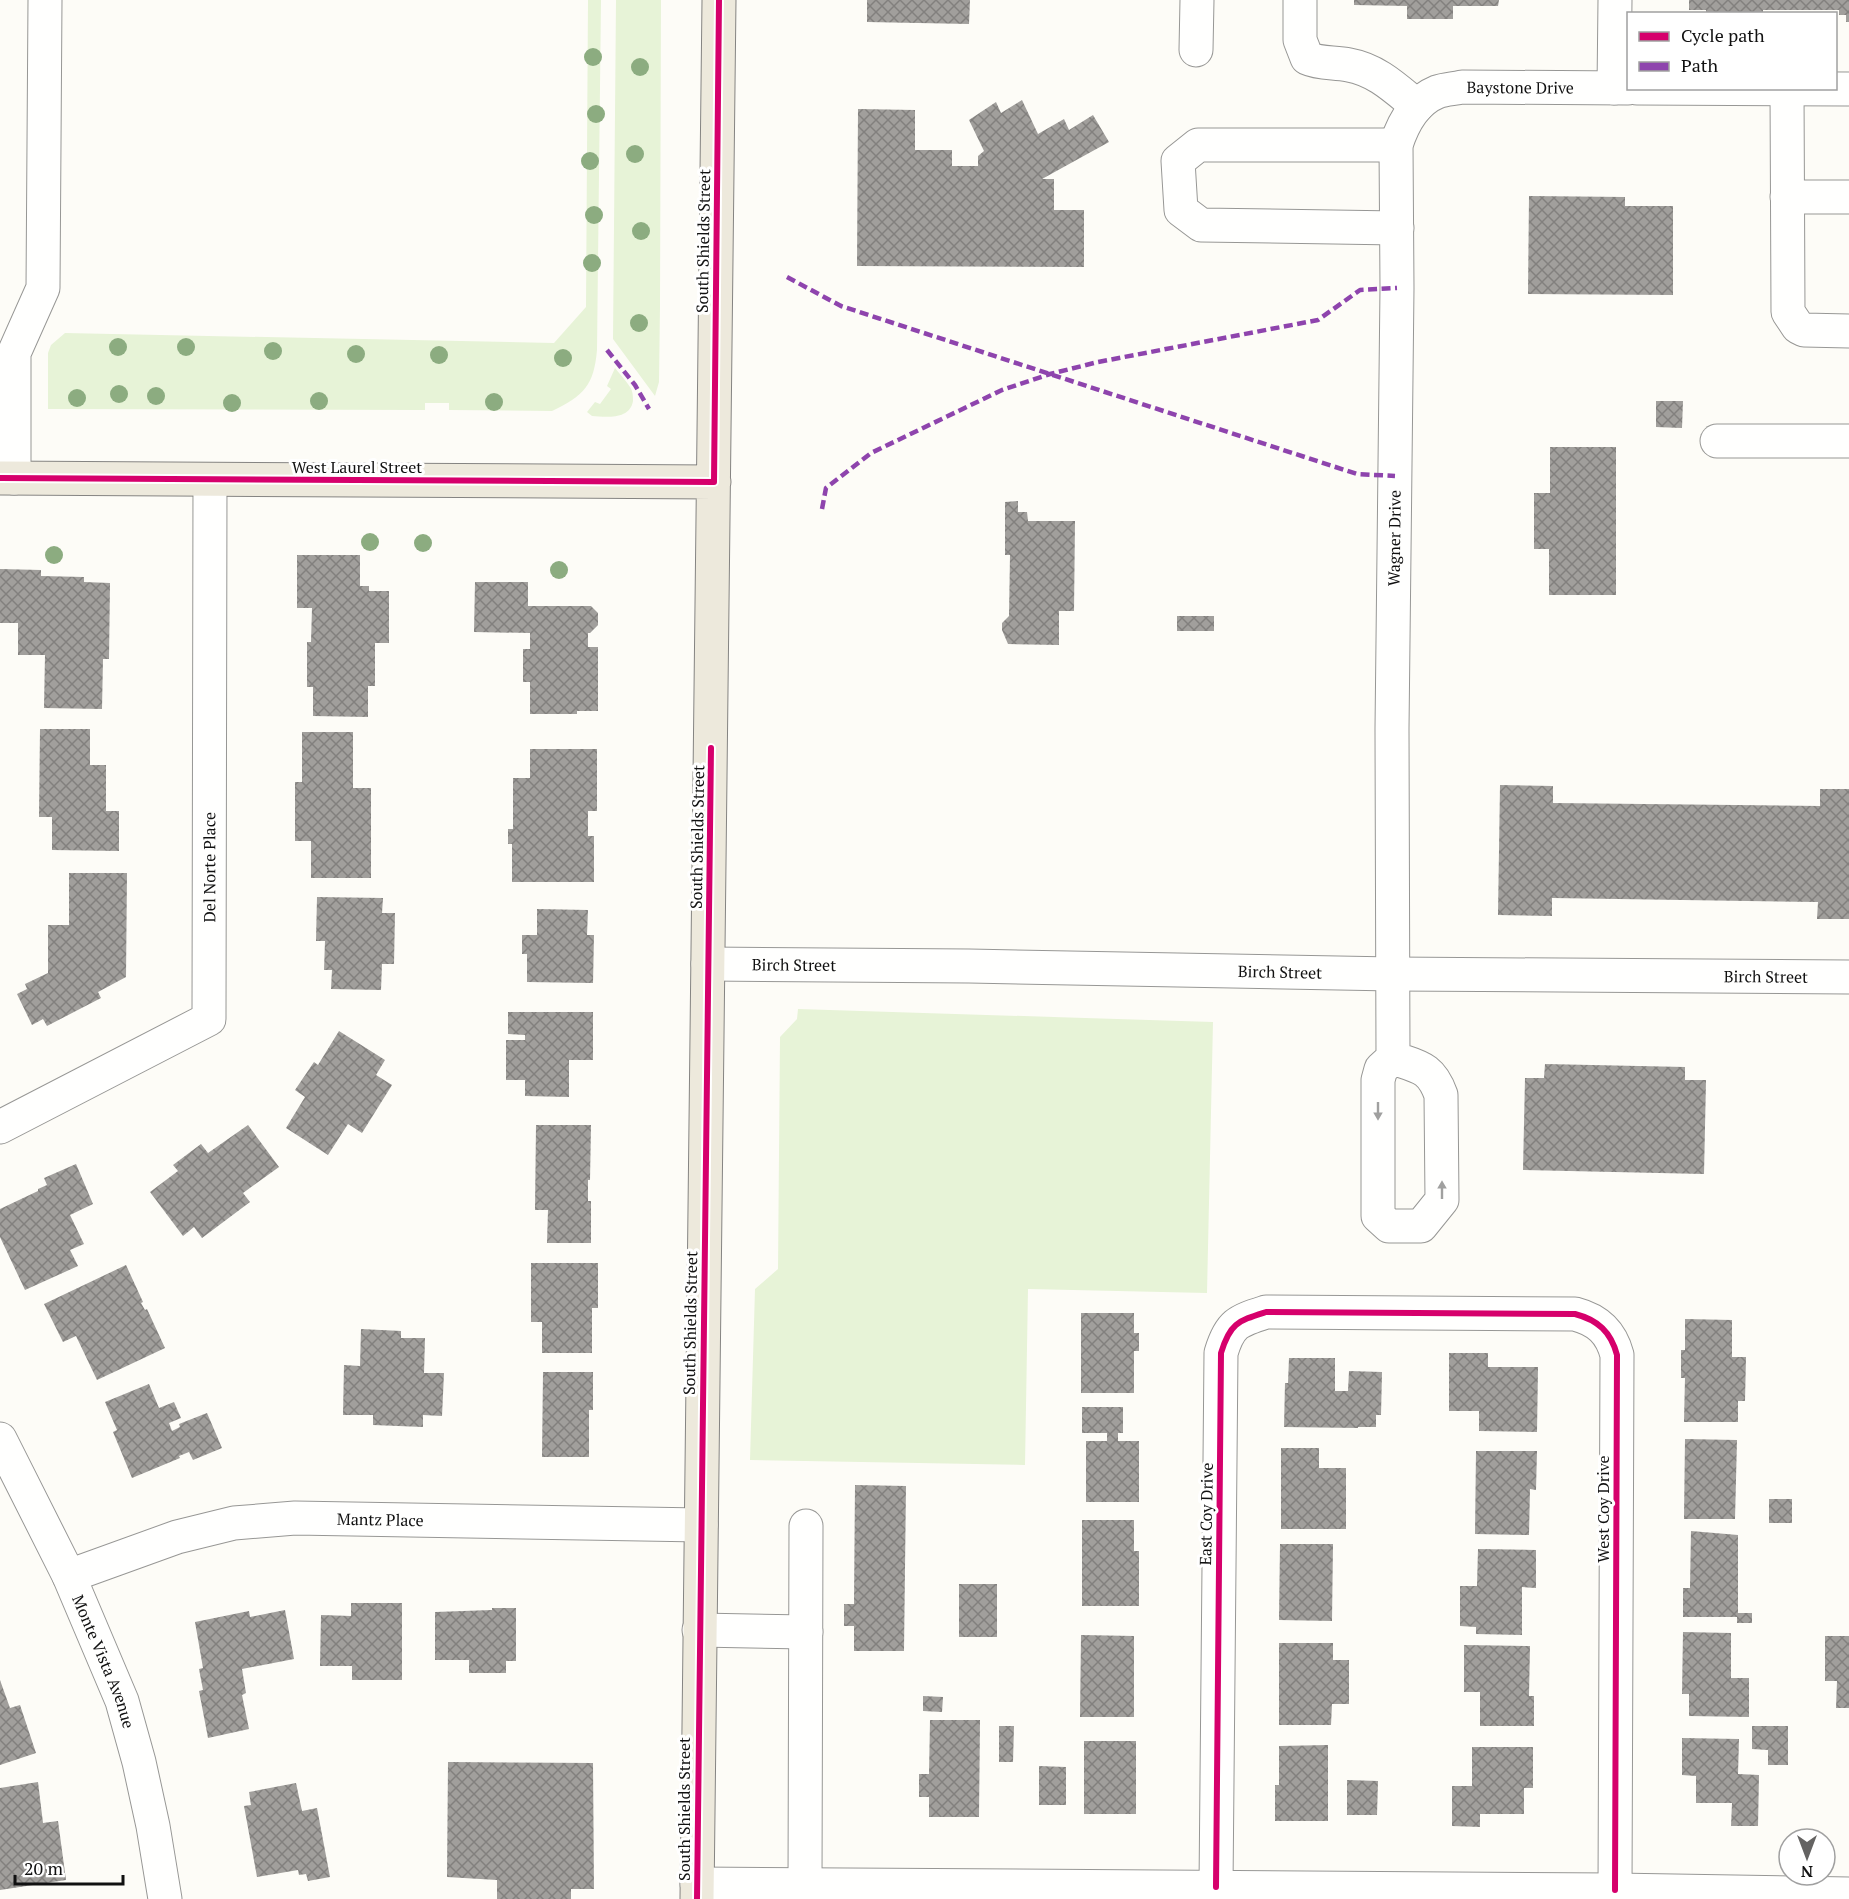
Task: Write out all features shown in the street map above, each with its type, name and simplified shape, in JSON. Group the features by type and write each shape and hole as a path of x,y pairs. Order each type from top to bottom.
{"main road":[{"name":"South Shields Street","path":"697,1891 719,0"},
{"name":"West Laurel Street","path":"7,478 714,482"}],"street":[{"path":"7,478 14,353 43,288 45,0"},
{"path":"1196,50 1197,0"},
{"path":"1300,0 1300,40 1306,58 1316,62 1349,65 1370,71 1417,106"},
{"path":"1615,0 1627,88"},
{"name":"Baystone Drive","path":"1417,106 1437,92 1462,87 1627,88"},
{"path":"1787,90 1788,312 1798,327 1804,330 1849,331"},
{"name":"Wagner Drive","path":"1393,1058 1392,729 1396,145 1403,124 1417,106"},
{"path":"1396,145 1198,145 1178,160 1181,210 1201,225 1397,228"},
{"path":"1787,197 1849,197"},
{"path":"1717,441 1849,441"},
{"name":"Del Norte Place","path":"0,1127 209,1019 210,480"},
{"name":"Birch Street","path":"708,964 980,966 1393,974 1849,977"},
{"name":"East Coy Drive","path":"1216,1887 1221,1353 1226,1338 1242,1319 1266,1312 1411,1314"},
{"name":"West Coy Drive","path":"1411,1314 1575,1314 1599,1323 1614,1343 1617,1355 1615,1890"},
{"name":"Monte Vista Avenue","path":"0,1439 69,1576 122,1701 146,1794 165,1899"},
{"name":"Mantz Place","path":"69,1576 177,1537 234,1523 295,1518 701,1525"},
{"path":"805,1886 806,1526"},
{"path":"699,1630 806,1632"},
{"path":"697,1891 805,1886 1216,1887 1849,1894"}],"green space":[{"path":"588,0 601,0 597,350 590,381 580,394 552,411 449,410 449,403 425,403 425,410 48,409 48,353 51,345 65,333 554,343 586,307"},
{"path":"616,0 661,0 659,382 655,396 613,339"},
{"path":"615,368 632,390 631,407 627,412 617,416 592,416 587,412 595,402 600,404 611,389 607,386"},
{"path":"798,1009 1213,1022 1207,1293 1028,1289 1025,1465 750,1460 755,1289 778,1269 780,1037 797,1019"}],"building":[{"path":"867,0 970,0 969,24 867,22"},
{"path":"1354,0 1499,0 1498,6 1453,6 1453,19 1407,19 1407,6 1354,5"},
{"path":"1689,0 1849,0 1849,22 1846,22 1846,15 1839,15 1839,10 1706,12 1706,10 1689,10"},
{"path":"1022,100 1038,134 1064,119 1069,130 1093,115 1109,142 1042,179 1054,179 1054,210 1084,210 1084,267 857,266 858,109 915,110 915,150 952,150 952,166 978,166 978,156 984,151 969,120 996,102 1001,113"},
{"path":"1529,196 1625,197 1625,206 1673,206 1673,295 1528,294"},
{"path":"1656,401 1683,401 1682,428 1656,427"},
{"path":"1550,447 1616,447 1616,595 1549,595 1549,549 1534,549 1534,493 1550,493"},
{"path":"1018,501 1018,512 1027,512 1028,521 1075,521 1074,611 1059,611 1059,645 1008,644 1002,630 1002,623 1009,616 1010,555 1005,555 1005,502"},
{"path":"297,555 360,555 360,586 369,586 369,591 389,591 389,643 375,643 375,686 368,686 368,717 313,716 313,687 307,687 307,642 311,642 312,608 297,608"},
{"path":"0,569 41,570 41,576 84,577 84,582 110,583 109,659 103,659 102,709 44,708 45,655 18,655 18,623 0,623"},
{"path":"475,582 528,582 528,606 591,606 598,613 598,625 588,633 588,647 598,647 598,711 577,711 577,714 530,714 530,682 523,682 523,649 530,649 530,633 474,632"},
{"path":"1177,616 1214,616 1214,631 1177,631"},
{"path":"40,729 90,729 90,765 106,765 106,811 119,811 119,851 52,850 52,817 39,817"},
{"path":"302,732 353,732 353,788 371,788 371,878 311,878 311,841 295,841 295,782 302,782"},
{"path":"530,749 597,749 597,811 588,811 588,836 594,836 594,882 512,882 512,844 508,844 508,829 513,829 513,778 530,778"},
{"path":"1500,785 1553,786 1553,803 1820,806 1820,789 1849,789 1849,919 1817,919 1818,902 1552,898 1552,916 1498,915"},
{"path":"69,873 127,873 126,977 98,992 101,998 47,1026 43,1019 32,1025 17,994 27,989 25,984 48,973 48,925 69,925"},
{"path":"317,897 383,898 382,913 395,913 394,964 382,964 381,990 331,989 332,970 324,970 325,941 316,941"},
{"path":"537,909 588,910 587,935 594,935 593,983 527,982 527,954 522,954 522,935 537,935"},
{"path":"508,1012 593,1012 593,1060 569,1060 569,1097 525,1096 525,1080 506,1080 506,1040 525,1040 525,1035 508,1034"},
{"path":"339,1031 385,1060 376,1075 392,1085 362,1133 348,1124 328,1155 286,1128 305,1097 295,1090 314,1062 318,1065"},
{"path":"1545,1064 1685,1067 1685,1080 1706,1080 1704,1174 1523,1170 1525,1078 1544,1078"},
{"path":"248,1125 279,1167 243,1193 250,1202 202,1238 194,1227 183,1236 150,1192 178,1171 173,1165 201,1144 208,1153"},
{"path":"536,1125 591,1125 588,1201 591,1201 591,1243 547,1243 548,1210 535,1210"},
{"path":"76,1164 93,1204 70,1215 84,1244 70,1250 78,1266 25,1290 0,1237 0,1209 47,1185 44,1178"},
{"path":"531,1263 598,1263 598,1308 592,1308 592,1353 542,1353 542,1322 531,1322"},
{"path":"126,1265 143,1302 141,1303 145,1310 147,1309 165,1348 97,1380 76,1336 63,1342 44,1304"},
{"path":"1081,1313 1134,1313 1134,1333 1139,1333 1139,1351 1134,1351 1134,1393 1081,1393"},
{"path":"1685,1319 1732,1320 1732,1357 1746,1357 1745,1401 1738,1401 1738,1422 1684,1422 1685,1378 1681,1378 1681,1350 1685,1350"},
{"path":"361,1329 401,1331 401,1338 425,1338 424,1373 444,1373 442,1416 423,1415 423,1427 373,1425 373,1415 343,1415 344,1365 360,1366"},
{"path":"1449,1353 1488,1353 1488,1367 1538,1367 1537,1432 1479,1431 1479,1411 1449,1411"},
{"path":"1289,1358 1335,1358 1335,1391 1348,1391 1349,1371 1382,1372 1381,1415 1376,1415 1376,1427 1284,1427 1285,1383 1288,1383"},
{"path":"543,1372 593,1372 593,1410 589,1410 589,1457 542,1457"},
{"path":"149,1384 159,1408 174,1402 181,1418 169,1423 172,1431 180,1427 179,1424 207,1413 222,1448 193,1460 189,1452 132,1478 113,1432 117,1430 105,1402"},
{"path":"1082,1407 1123,1407 1123,1433 1118,1433 1118,1441 1139,1441 1139,1502 1086,1502 1086,1441 1107,1441 1107,1433 1082,1433"},
{"path":"1685,1439 1737,1440 1735,1519 1684,1519"},
{"path":"1281,1448 1319,1448 1319,1468 1346,1468 1346,1529 1281,1529"},
{"path":"1476,1451 1537,1451 1536,1490 1530,1489 1529,1535 1475,1534"},
{"path":"855,1485 906,1486 904,1651 854,1651 854,1626 844,1626 844,1604 854,1604"},
{"path":"1769,1499 1792,1499 1792,1523 1769,1523"},
{"path":"1082,1520 1134,1520 1134,1551 1139,1551 1139,1606 1082,1606"},
{"path":"1691,1531 1738,1535 1738,1613 1752,1613 1752,1623 1737,1623 1737,1617 1683,1617 1683,1588 1690,1588"},
{"path":"1280,1544 1333,1544 1332,1621 1279,1620"},
{"path":"1478,1549 1536,1550 1536,1588 1522,1587 1522,1635 1476,1634 1476,1627 1460,1626 1460,1586 1477,1586"},
{"path":"959,1584 997,1584 997,1637 959,1637"},
{"path":"351,1603 402,1603 402,1680 352,1680 352,1666 320,1666 321,1615 351,1616"},
{"path":"492,1608 516,1608 516,1661 506,1661 506,1673 469,1673 469,1660 435,1660 435,1612 492,1610"},
{"path":"285,1610 294,1659 242,1669 246,1693 242,1695 249,1729 208,1738 199,1691 203,1690 199,1669 203,1668 195,1622 249,1611 250,1617"},
{"path":"1683,1632 1731,1633 1731,1678 1749,1678 1749,1717 1689,1716 1689,1694 1682,1694"},
{"path":"1081,1635 1134,1636 1134,1717 1080,1717"},
{"path":"1825,1636 1849,1636 1849,1708 1836,1708 1837,1681 1825,1681"},
{"path":"1279,1643 1333,1643 1333,1660 1349,1660 1349,1704 1332,1704 1331,1725 1279,1725"},
{"path":"1464,1645 1530,1646 1529,1696 1534,1696 1534,1726 1480,1726 1480,1692 1464,1692"},
{"path":"0,1680 10,1708 20,1705 36,1753 0,1765"},
{"path":"923,1696 943,1697 942,1712 923,1711"},
{"path":"930,1720 980,1720 979,1817 929,1817 929,1797 919,1797 919,1774 929,1774"},
{"path":"999,1726 1014,1726 1013,1762 999,1762"},
{"path":"1752,1726 1788,1726 1788,1765 1768,1765 1768,1750 1752,1749"},
{"path":"1682,1738 1739,1739 1738,1774 1759,1775 1758,1826 1731,1826 1732,1803 1696,1803 1696,1776 1682,1775"},
{"path":"1084,1741 1136,1741 1136,1814 1084,1814"},
{"path":"1328,1745 1328,1821 1275,1821 1275,1785 1279,1785 1279,1746"},
{"path":"1472,1747 1533,1747 1533,1788 1524,1788 1524,1814 1480,1814 1480,1827 1452,1826 1452,1786 1472,1786"},
{"path":"448,1762 593,1763 594,1889 571,1889 571,1899 497,1899 497,1880 447,1877"},
{"path":"1039,1766 1066,1767 1066,1805 1039,1805"},
{"path":"1347,1780 1378,1781 1377,1815 1347,1815"},
{"path":"38,1782 43,1823 58,1821 66,1880 0,1890 0,1788"},
{"path":"296,1783 302,1811 317,1808 330,1877 308,1881 306,1874 299,1875 298,1870 257,1877 244,1806 251,1805 249,1792"}],"marked path":[{"path":"787,277 841,306 1357,474 1395,476"},
{"path":"822,509 826,488 871,453 1002,390 1050,374 1098,362 1318,320 1360,290 1397,288"},
{"path":"607,350 635,385 649,409"}],"cycle path":[{"path":"0,478 714,482 719,0"},
{"path":"697,1899 711,748"},
{"path":"1216,1887 1221,1353 1228,1335 1242,1321 1266,1312 1575,1314 1602,1328 1611,1340 1617,1355 1615,1890"}]}
